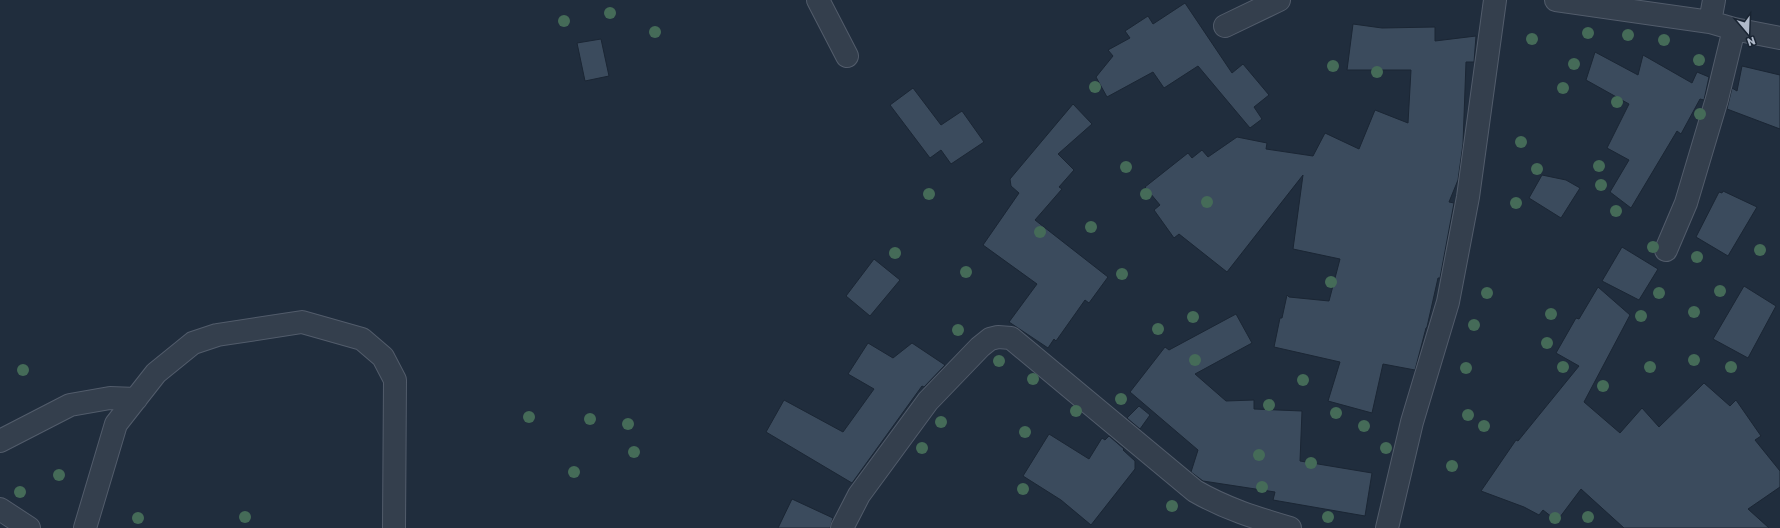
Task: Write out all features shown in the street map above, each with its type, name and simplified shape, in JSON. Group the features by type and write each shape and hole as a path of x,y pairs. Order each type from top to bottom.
{"street":[{"path":"818,0 847,56"},
{"path":"1225,26 1278,0"},
{"path":"1387,528 1412,422 1448,302 1468,197 1495,0"},
{"path":"1556,0 1710,22 1734,29 1780,38"},
{"path":"1710,22 1714,0"},
{"path":"1666,250 1686,203 1717,99 1734,29"},
{"path":"85,528 116,424 156,373 193,343 217,335 302,322 362,338 383,357 395,380 394,528"},
{"path":"842,528 859,495 928,401 980,347 990,339 998,337 1011,338 1195,490 1215,502 1239,512 1290,528"},
{"path":"0,441 70,405 110,398 136,399"},
{"path":"0,509 30,528"}],"building":[{"path":"1185,3 1232,73 1243,64 1269,95 1254,107 1262,119 1250,128 1198,66 1164,88 1153,72 1107,97 1096,77 1113,56 1108,50 1130,38 1125,31 1148,16 1153,24"},
{"path":"1353,24 1382,28 1435,27 1435,41 1476,36 1474,62 1466,62 1463,144 1458,180 1449,202 1454,203 1440,278 1438,278 1427,327 1415,370 1383,364 1372,413 1328,401 1340,362 1274,347 1280,318 1282,318 1287,295 1289,297 1329,301 1340,259 1293,249 1303,175 1227,272 1179,234 1174,238 1154,210 1160,205 1145,187 1188,153 1192,158 1202,150 1208,157 1237,137 1267,143 1266,149 1313,156 1325,133 1359,149 1375,110 1408,123 1411,70 1347,70"},
{"path":"601,39 609,76 585,81 577,43"},
{"path":"1595,52 1638,75 1643,55 1692,83 1697,72 1709,77 1704,100 1700,99 1681,134 1677,131 1631,208 1610,192 1629,160 1607,148 1629,104 1586,80"},
{"path":"1742,66 1780,75 1780,129 1727,109 1732,88 1737,91"},
{"path":"913,88 941,125 962,111 984,142 951,164 941,150 930,158 890,105"},
{"path":"1073,104 1092,124 1058,154 1074,170 1059,187 1062,189 1035,220 1108,277 1089,303 1085,300 1056,341 1054,339 1048,348 1009,322 1037,284 983,245 1019,193 1011,186 1010,179"},
{"path":"1542,175 1566,180 1580,188 1561,218 1529,198"},
{"path":"1723,191 1757,207 1728,256 1696,237 1719,192 1722,193"},
{"path":"1622,247 1658,269 1639,300 1602,281"},
{"path":"874,259 900,280 870,316 846,296"},
{"path":"1744,286 1776,306 1748,358 1713,339"},
{"path":"1598,287 1630,315 1584,402 1620,433 1642,408 1659,427 1704,383 1730,406 1736,400 1761,436 1755,440 1780,471 1780,487 1748,509 1769,528 1624,528 1581,489 1557,521 1543,510 1539,515 1524,507 1481,491 1516,440 1518,441 1579,366 1556,353 1576,318 1579,319"},
{"path":"1236,314 1252,343 1195,374 1226,401 1254,400 1254,409 1302,411 1300,461 1372,473 1365,516 1273,500 1275,492 1203,481 1191,472 1198,450 1130,392 1165,347 1169,350"},
{"path":"868,343 893,358 912,343 945,365 924,387 922,386 852,483 766,432 784,400 843,432 874,389 848,374"},
{"path":"1139,406 1150,415 1140,429 1127,418"},
{"path":"1049,434 1089,459 1102,438 1105,440 1109,436 1135,461 1135,469 1091,525 1061,500 1023,476"},
{"path":"792,499 833,518 830,528 778,528"}]}
